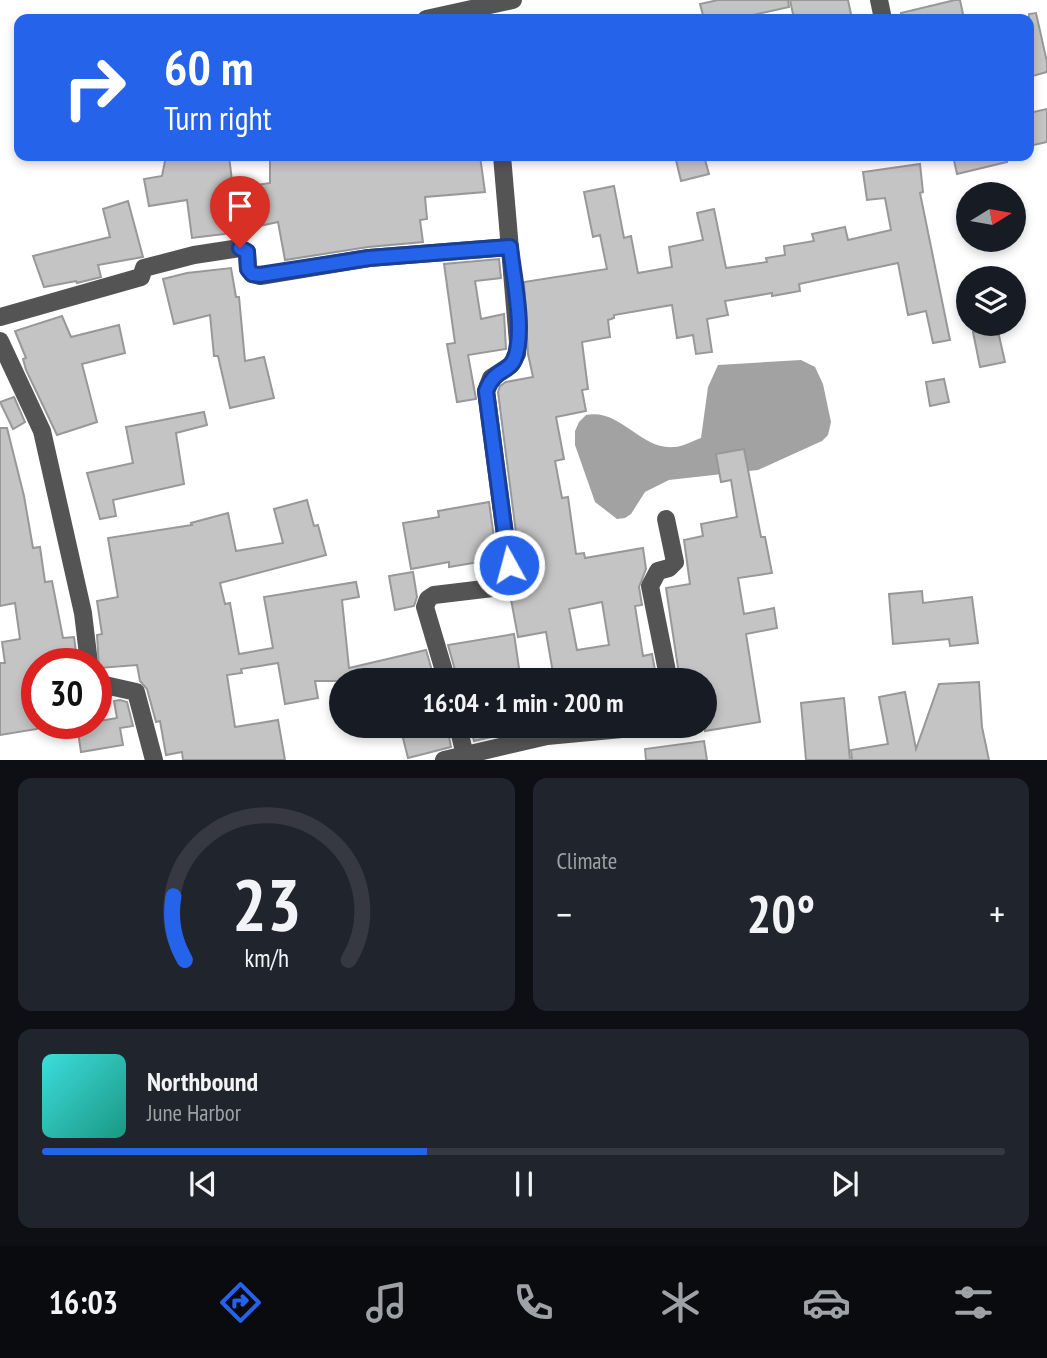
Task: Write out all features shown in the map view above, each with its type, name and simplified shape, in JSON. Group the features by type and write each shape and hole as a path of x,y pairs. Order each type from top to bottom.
{"street":[{"path":"467,14 491,11 513,0"},
{"path":"443,668 425,607 428,600 434,595 501,587 507,577 509,565 486,391 491,378 511,365 517,354 518,321 502,161"},
{"path":"0,317 141,277 144,268 194,255 240,248 247,252 248,269 252,274 260,275 369,258 510,247"},
{"path":"0,341 42,431 83,613 87,648"},
{"path":"666,519 675,562 669,568 658,571 650,586 666,668"},
{"path":"112,687 136,692 154,760"},
{"path":"461,738 465,757"},
{"path":"444,760 539,738"}],"shaded area":[{"path":"801,360 815,367 823,384 831,422 828,435 822,441 758,470 669,480 645,492 631,514 625,518 617,519 595,502 575,445 575,431 586,415 610,417 662,446 680,446 701,438 708,387 718,365"}],"building":[{"path":"718,0 788,0 789,7 758,14 703,14 700,4"},
{"path":"790,0 848,0 851,14 793,14"},
{"path":"960,0 963,14 901,14"},
{"path":"1036,13 1047,62 1047,72 1034,76 1034,14 1029,14"},
{"path":"1047,109 1047,142 1034,145 1034,112"},
{"path":"165,161 230,161 233,189 270,183 270,161 481,161 485,192 425,197 427,219 420,220 423,242 368,247 285,260 278,222 192,238 187,200 149,206 144,179 162,176"},
{"path":"676,161 705,161 709,174 681,181"},
{"path":"954,161 1007,161 1007,162 957,174"},
{"path":"920,164 923,192 920,193 950,340 933,343 926,311 908,315 898,263 799,284 800,291 725,301 728,315 707,319 712,352 696,354 693,335 677,338 672,305 614,315 614,318 608,320 610,337 582,342 588,389 582,390 586,411 556,417 564,459 555,461 562,498 568,497 576,554 584,553 585,558 643,548 646,569 639,587 642,605 635,606 643,656 652,654 655,668 552,668 546,632 518,637 510,594 518,579 520,564 498,392 500,386 506,382 533,377 528,354 524,282 607,269 600,235 593,237 584,192 614,186 624,238 631,236 638,273 672,267 669,247 703,240 697,213 714,209 726,268 767,262 766,258 785,255 784,246 814,241 812,234 845,227 848,240 891,230 885,198 867,200 863,172","holes":["602,602 609,645 577,650 569,609"]},
{"path":"128,201 143,257 98,265 101,277 44,287 33,256 110,237 103,209"},
{"path":"499,259 501,278 475,281 481,319 504,314 506,349 468,355 476,399 457,402 447,344 455,343 444,264"},
{"path":"231,268 236,297 239,297 245,361 264,357 274,398 230,408 218,356 214,356 210,315 174,324 163,279"},
{"path":"62,316 71,337 119,325 125,353 82,364 97,422 57,435 26,370 23,359 26,358 15,331"},
{"path":"974,336 999,336 1005,362 980,367"},
{"path":"944,379 949,402 930,406 926,382"},
{"path":"14,397 25,422 13,429 0,402"},
{"path":"204,412 207,425 176,433 184,484 113,500 116,516 100,519 87,473 133,463 126,427"},
{"path":"0,428 7,428 24,496 33,548 40,547 45,582 52,581 63,638 74,637 76,648 21,648 21,732 0,735 0,663 5,663 2,642 20,639 15,603 0,606"},
{"path":"744,449 761,537 765,537 772,573 738,578 744,614 774,608 777,628 746,634 760,722 717,729 717,668 678,668 666,588 690,584 684,540 703,536 701,524 737,517 731,480 721,482 716,454"},
{"path":"307,500 314,526 318,525 326,555 220,583 225,604 230,603 239,654 273,648 264,597 356,582 359,597 342,600 349,668 329,668 329,681 315,681 318,698 285,704 278,663 241,669 242,673 227,675 235,727 278,720 285,760 183,760 182,752 166,755 160,721 156,722 147,689 140,681 137,665 112,667 112,648 98,648 97,635 102,634 97,601 118,597 108,538 192,525 191,523 228,513 236,551 283,543 274,509"},
{"path":"489,502 497,559 449,567 449,562 411,569 403,523 439,517 438,511"},
{"path":"413,572 417,597 414,606 395,610 389,576"},
{"path":"922,591 923,603 972,597 978,643 950,646 949,639 893,644 889,594"},
{"path":"514,634 519,668 454,668 448,645"},
{"path":"426,650 431,668 349,668"},
{"path":"979,682 982,727 989,760 852,760 851,750 888,744 879,697 905,692 916,749 939,684"},
{"path":"844,698 850,760 806,760 801,703"},
{"path":"114,701 127,702 133,726 120,728 123,745 81,752 79,739 112,739 112,719 117,718"},
{"path":"403,738 449,738 451,747 408,758"},
{"path":"704,741 707,760 646,760 645,749"}],"route":[{"path":"240,248 247,252 248,269 252,274 260,275 369,258 510,247 518,321 517,354 511,365 491,378 486,391 509,565"}]}
